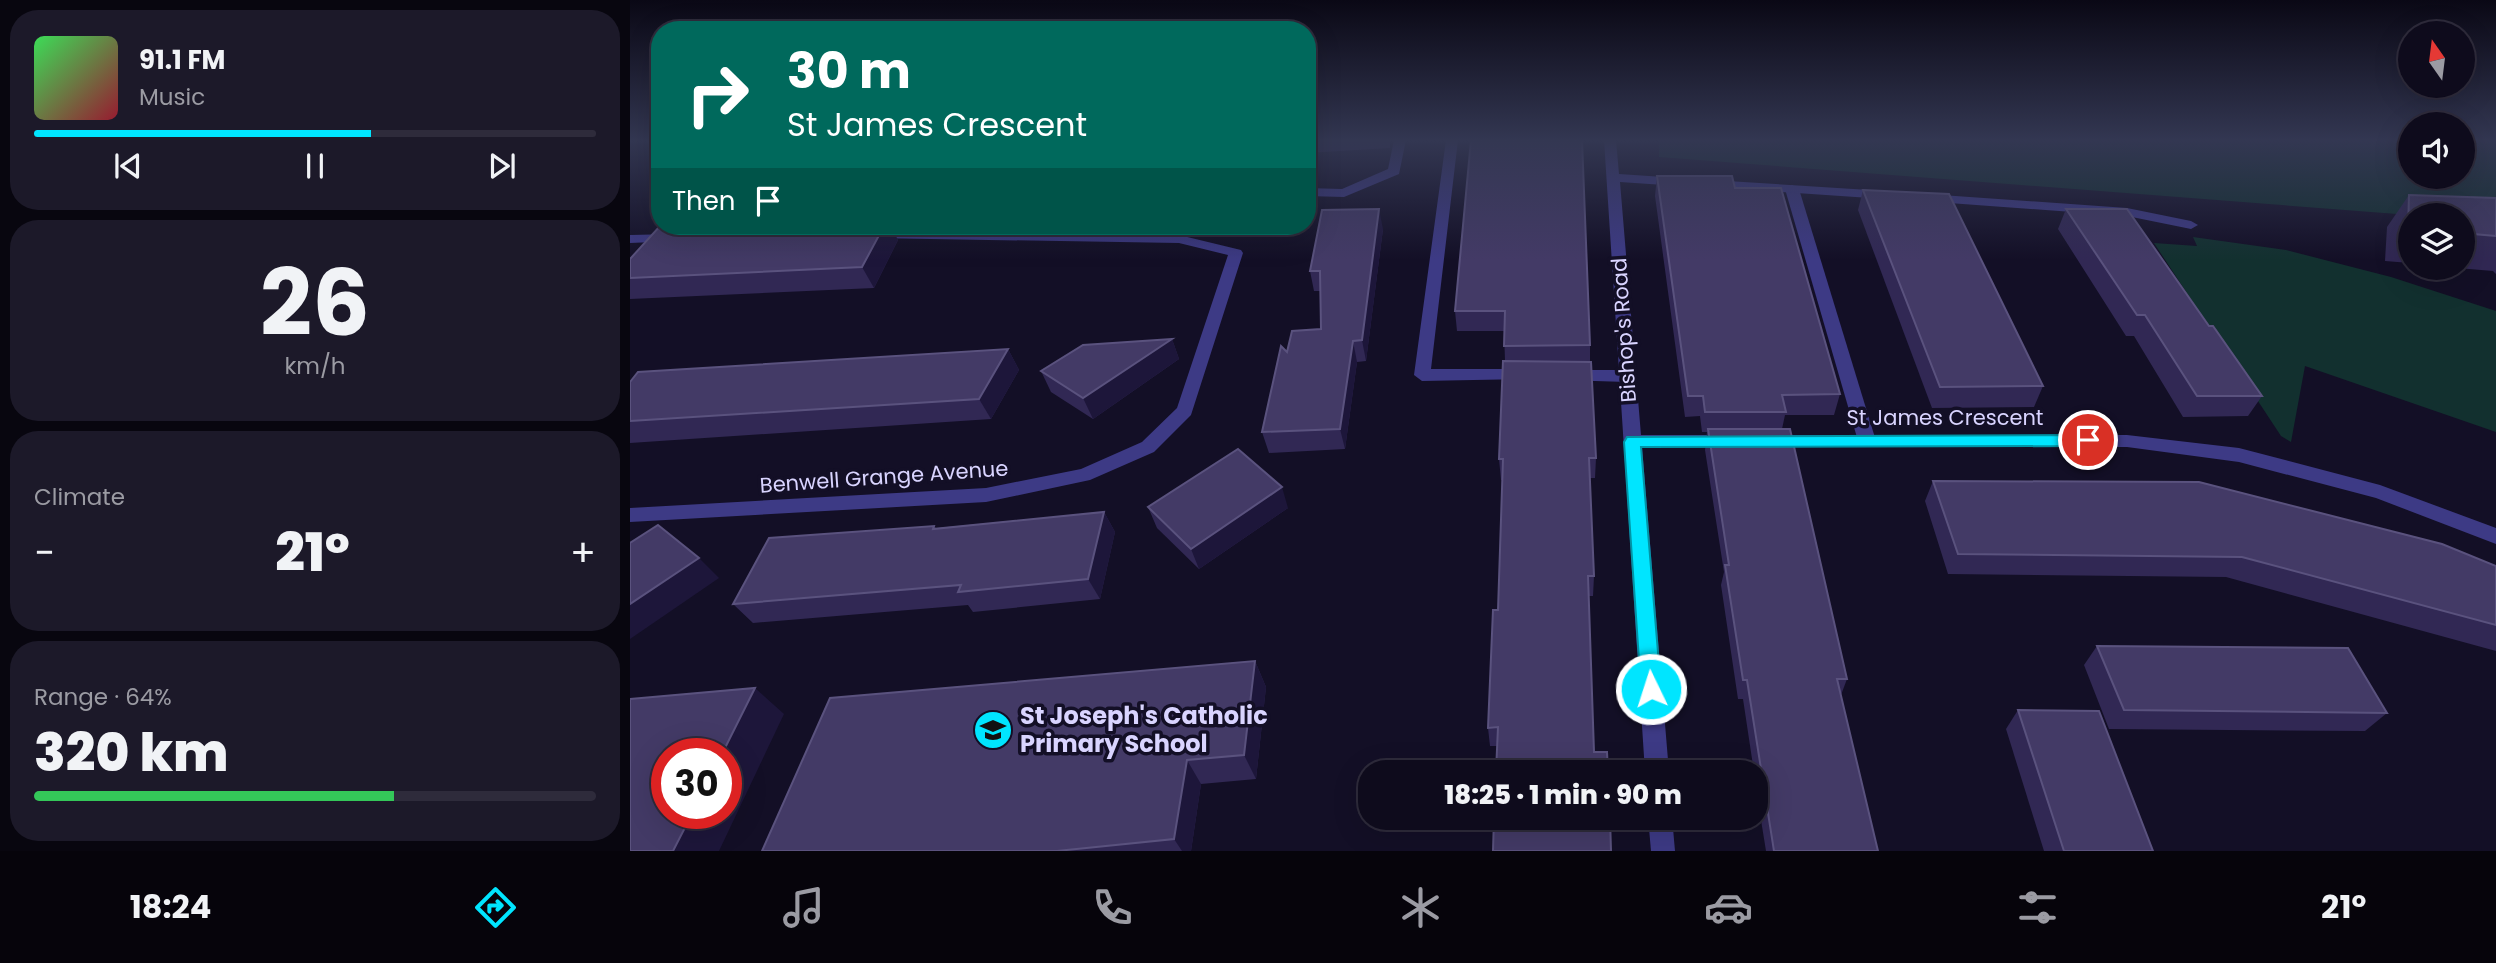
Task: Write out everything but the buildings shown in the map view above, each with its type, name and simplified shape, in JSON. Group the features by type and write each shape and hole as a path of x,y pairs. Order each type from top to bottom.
{"street":[{"path":"1316,192 1344,193 1374,180"},
{"path":"1447,180 1422,375 1628,376"},
{"name":"Bishop's Road","path":"1613,180 1656,760"},
{"path":"1641,180 2127,212 2191,225"},
{"path":"1792,189 1867,441"},
{"name":"Benwell Grange Avenue","path":"630,515 986,495 1084,475 1148,446 1185,411 1236,253 1179,239 1016,235"},
{"path":"630,239 685,238"},
{"name":"St James Crescent","path":"1632,442 2127,441 2239,455 2379,492 2496,536"},
{"path":"1661,830 1663,851"}],"green space":[{"path":"1953,180 2398,180 2398,189 2475,189 2475,180 2496,180 2496,222 2475,218 2475,203 2398,203 2398,214"},
{"path":"2193,237 2286,250 2391,277 2496,311 2496,432 2305,366 2291,442 2281,436 2154,243 2197,246"}],"place":[{"name":"St Joseph's Catholic Primary School","path":"993,730"}],"route":[{"path":"1651,689 1632,442 2088,440"}]}
